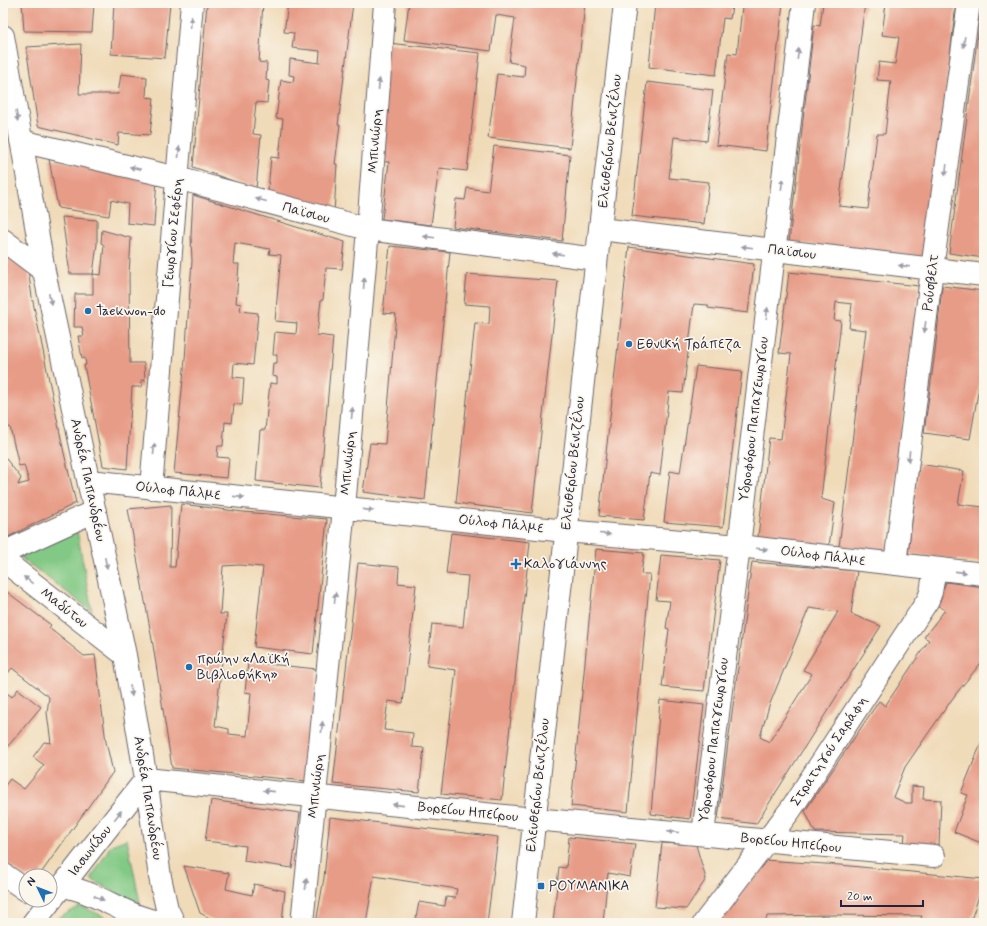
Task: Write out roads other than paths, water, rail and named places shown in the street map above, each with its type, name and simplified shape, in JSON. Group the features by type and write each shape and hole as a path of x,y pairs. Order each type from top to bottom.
{"street":[{"name":"Γεωργίου Σεφέρη","path":"151,488 192,3"},
{"name":"Μπινιώρη","path":"302,923 344,508 368,229 385,3"},
{"name":"Ελευθερίου Βενιζέλου","path":"523,923 596,259 626,3"},
{"name":"Υδροφόρου Παπαγεωργίου","path":"703,834 804,3"},
{"name":"Ρούσβελτ","path":"896,564 932,269 969,3"},
{"name":"Ανδρέα Παπανδρέου","path":"3,36 44,271 125,655 146,779 160,877 167,909 174,923"},
{"name":"Παϊσιου","path":"21,141 177,178 368,229 596,259"},
{"name":"Παϊσιου","path":"600,229 984,275"},
{"path":"3,240 44,271"},
{"name":"Ούλοφ Πάλμε","path":"89,481 566,531 739,546 984,574"},
{"path":"3,553 95,511"},
{"name":"Μαδύτου","path":"3,560 125,655"},
{"name":"Στρατηγού Σαράφη","path":"704,923 791,809 928,600 931,592 934,569"},
{"name":"Βορείου Ηπείρου","path":"146,779 534,819 934,856"},
{"name":"Ιασωνίδου","path":"58,890 146,779"},
{"path":"3,874 18,884"},
{"path":"62,886 83,891 152,922 170,923"},
{"name":"Ιασωνίδου","path":"33,923 40,908"}],"place":[{"name":"Taekwon-do","path":"88,311"},
{"name":"Εθνική Τράπεζα","path":"629,344"},
{"name":"Καλογιάννης","path":"516,564"},
{"name":"πρώην «Λαϊκή Βιβλιοθήκη»","path":"189,667"},
{"name":"ΡΟΥΜΑΝΙΚΑ","path":"541,886"}]}
